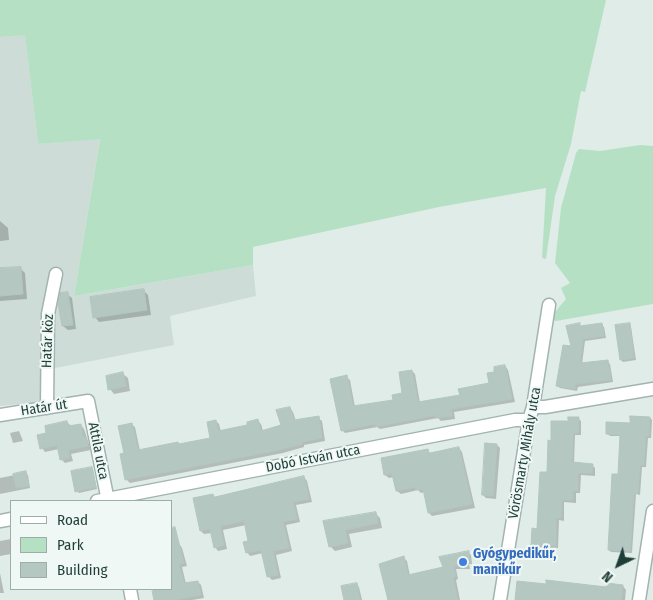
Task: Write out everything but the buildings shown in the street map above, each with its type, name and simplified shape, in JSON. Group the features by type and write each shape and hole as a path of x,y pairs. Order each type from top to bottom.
{"street":[{"name":"Határ köz","path":"47,408 48,314 56,274"},
{"name":"Vörösmarty Mihály utca","path":"500,600 530,420 534,407 549,305"},
{"path":"534,407 545,407 653,389"},
{"name":"Határ út","path":"0,415 88,401"},
{"name":"Attila utca","path":"88,401 104,500"},
{"name":"Dobó István utca","path":"109,500 515,420 530,420"},
{"path":"638,600 653,511"}],"shaded area":[{"path":"25,34 38,144 100,138 74,296 253,265 256,296 170,316 174,345 40,371 40,402 0,406 0,37"}],"green space":[{"path":"0,0 606,0 585,92 581,91 571,144 555,196 546,259 542,258 546,188 439,207 253,247 253,265 74,296 100,139 38,144 25,35 0,37"},
{"path":"640,145 653,146 653,304 556,321 549,319 566,299 561,288 570,283 555,263 561,208 576,153 579,149 600,151"}],"place":[{"name":"Gyógypedikűr, manikűr","path":"463,562"}]}
